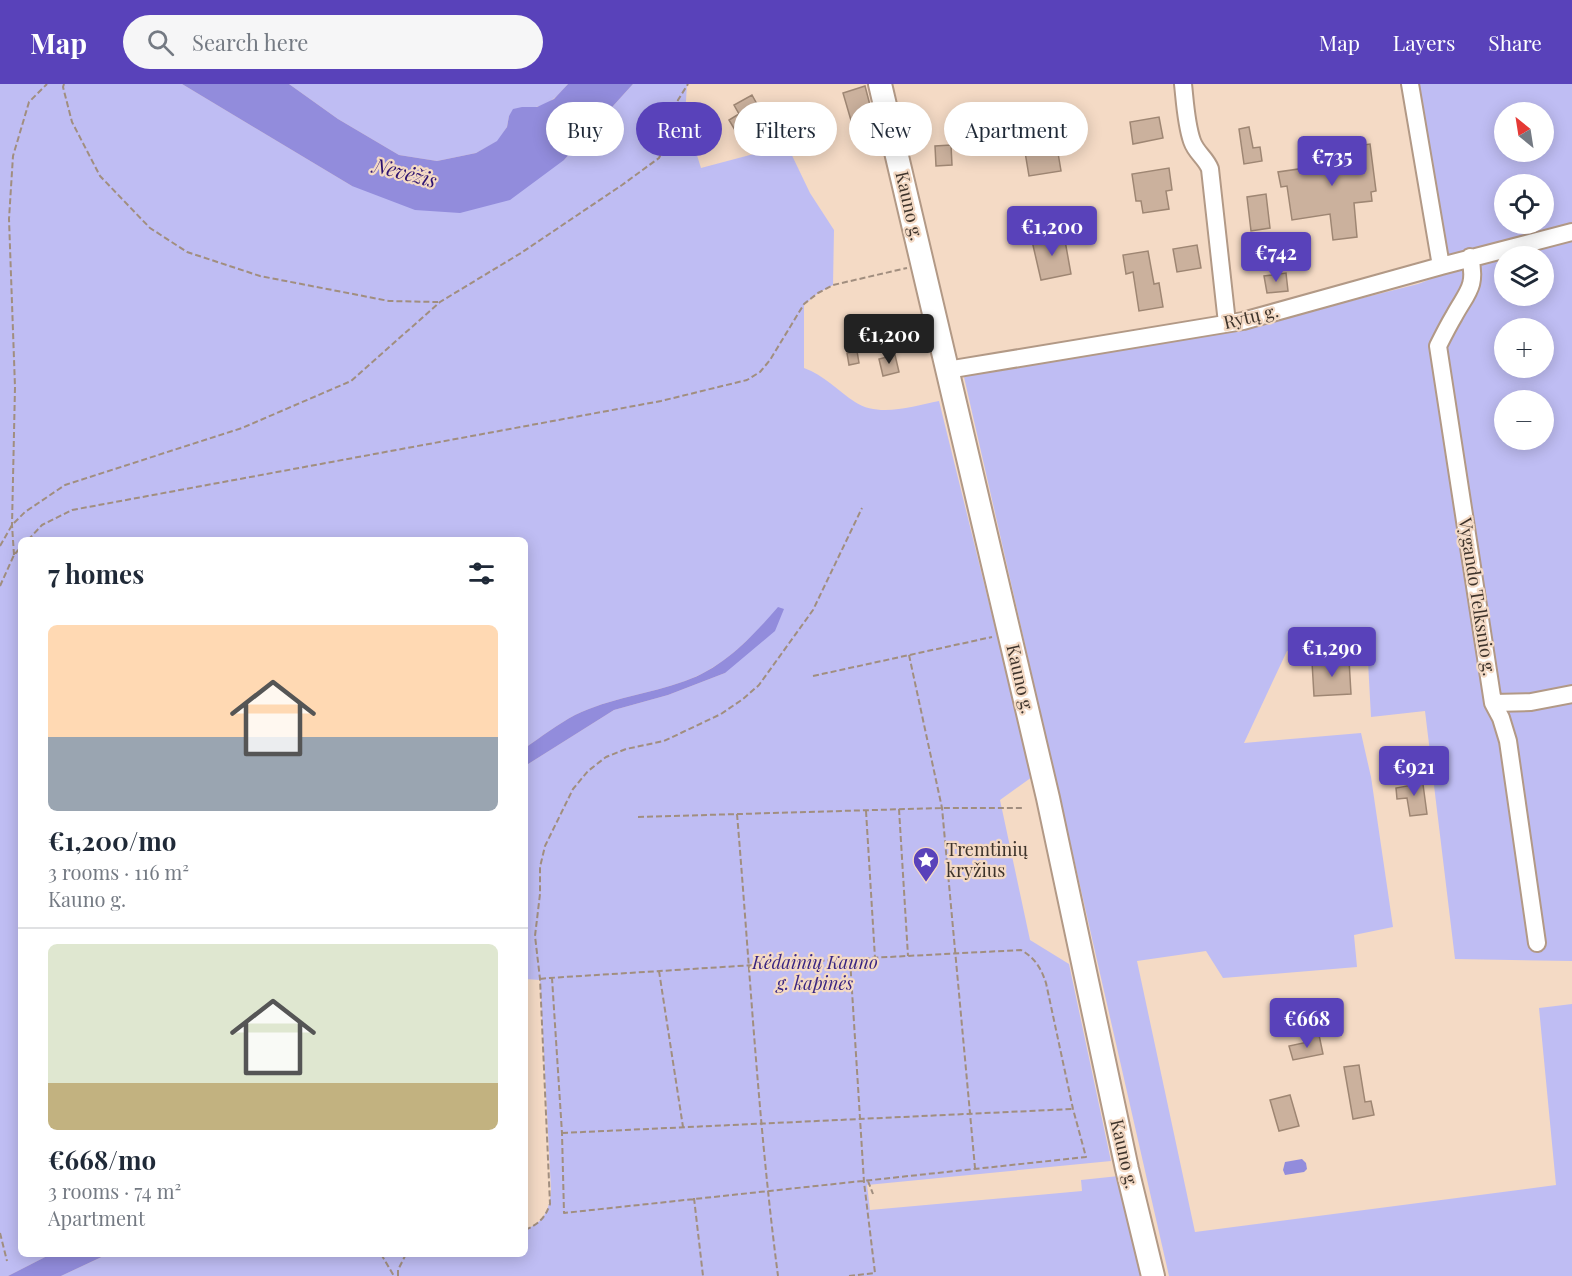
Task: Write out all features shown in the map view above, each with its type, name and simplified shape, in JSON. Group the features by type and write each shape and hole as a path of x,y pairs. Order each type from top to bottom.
{"main road":[{"name":"Kauno g.","path":"880,84 1048,798 1127,1169 1154,1276"}],"street":[{"path":"1183,84 1191,140 1210,169 1227,323"},
{"path":"1410,84 1441,266"},
{"name":"Rytų g.","path":"947,370 1227,323 1470,257 1572,232"},
{"name":"Vygando Telksnio g.","path":"1470,257 1473,272 1471,289 1438,346 1493,704 1501,718 1508,741 1537,943"},
{"path":"1493,704 1531,702 1572,694"}],"path":[{"path":"14,555 12,525 15,387 9,219 13,156 29,102 47,84"},
{"path":"64,84 72,122 100,176 150,228 186,252 260,276 389,301 440,302"},
{"path":"0,546 12,525 25,512 65,485 242,428 351,381 440,302 521,253 622,186 659,158 671,133 678,100 688,84"},
{"path":"31,537 42,525 72,510 661,400 747,380 760,372 770,360 804,304 818,293 833,285 922,264"},
{"path":"528,1229 536,1226 545,1217 550,1204 540,979 535,936 540,894 540,867 545,846 573,789 588,771 606,757 626,749 664,741 721,714 759,685 813,610 862,508"},
{"path":"0,586 18,550"},
{"path":"813,676 993,637"},
{"path":"909,655 942,808 975,1168"},
{"path":"638,817 899,809 1024,808"},
{"path":"899,809 908,956"},
{"path":"866,811 875,958"},
{"path":"737,813 767,1192 778,1276"},
{"path":"540,979 552,978 659,970 1021,950 1035,960 1046,982 1073,1109 1086,1157 564,1213 562,1132 552,978"},
{"path":"849,1276 875,1273 860,1119 850,959"},
{"path":"659,970 683,1127"},
{"path":"562,1132 1073,1109"},
{"path":"866,1182 873,1194"},
{"path":"694,1198 703,1276"},
{"path":"0,1233 7,1261"},
{"path":"383,1257 394,1276"},
{"path":"398,1276 398,1270 404,1257"}],"green space":[{"name":"Kėdainių Kauno g. kapinės","path":"0,84 182,84 352,186 564,160 568,156 624,156 624,102 617,102 633,84 687,84 686,102 636,102 636,156 697,156 701,168 746,156 792,156 810,193 834,230 833,285 818,293 804,305 804,368 864,407 885,410 939,401 1032,777 1000,800 1030,940 1069,964 1111,1161 867,1185 870,1210 1082,1191 1081,1180 1119,1176 1143,1276 61,1276 102,1257 528,1257 528,1229 545,1214 551,1189 540,980 528,979 528,764 614,710 668,695 725,673 778,608 736,650 712,668 685,681 588,709 562,722 528,746 528,537 18,537 18,1257 45,1257 8,1276 0,1276"},
{"path":"289,84 568,84 546,104 520,109 509,116 507,127 498,141 476,153 437,161 399,155 338,119"},
{"path":"1416,84 1572,84 1572,961 1455,959 1425,711 1371,717 1367,643 1287,651 1244,743 1361,733 1371,777 1393,927 1354,935 1357,967 1223,978 1206,951 1137,961 1195,1232 1556,1185 1539,1008 1572,1004 1572,1276 1169,1276 964,377 991,370 1223,333 1418,284 1449,272"}],"water":[{"name":"Nevėžis","path":"182,84 289,84 338,119 399,155 437,161 476,153 497,141 507,127 513,109 537,107 546,103 546,156 568,156 510,200 460,213 415,210 352,186"},
{"path":"568,84 633,84 617,102 548,102 554,99"},
{"path":"778,607 784,609 775,631 725,673 668,695 614,710 528,764 528,746 562,722 602,704 699,675 724,660"},
{"path":"1302,1159 1307,1169 1304,1172 1285,1175 1283,1170 1285,1162"},
{"path":"45,1257 102,1257 61,1276 8,1276"}],"building":[{"path":"865,86 869,102 849,102 849,114 843,93"},
{"path":"752,95 756,102 739,102"},
{"path":"734,117 734,128 729,120"},
{"path":"1159,117 1163,138 1133,144 1130,122"},
{"path":"1249,127 1253,148 1260,147 1262,161 1244,164 1239,129"},
{"path":"1334,142 1335,149 1370,144 1376,191 1371,192 1372,201 1354,203 1357,237 1333,240 1330,214 1292,220 1287,186 1281,187 1278,172 1319,166 1316,145"},
{"path":"944,145 944,156 952,156 952,165 936,166 935,146"},
{"path":"1026,156 1058,156 1061,171 1029,176"},
{"path":"1169,168 1172,190 1166,191 1169,209 1143,213 1141,201 1136,201 1132,174"},
{"path":"1266,194 1270,228 1251,231 1247,197"},
{"path":"1064,235 1071,274 1041,280 1032,241"},
{"path":"1197,245 1201,268 1177,272 1173,249"},
{"path":"1148,251 1154,284 1159,283 1163,307 1139,311 1133,272 1126,274 1123,255"},
{"path":"1286,273 1288,291 1267,293 1264,276"},
{"path":"857,351 859,363 849,365 847,353"},
{"path":"895,355 899,372 883,376 879,359"},
{"path":"1349,660 1351,694 1314,696 1312,662"},
{"path":"1422,777 1427,814 1410,816 1407,798 1397,799 1396,788 1413,785 1412,778"},
{"path":"1319,1035 1323,1054 1293,1060 1289,1046 1308,1042 1307,1037"},
{"path":"1359,1065 1365,1102 1371,1101 1374,1115 1353,1119 1344,1067"},
{"path":"1290,1095 1299,1126 1279,1131 1270,1100"}],"place":[{"name":"Tremtinių kryžius","path":"926,883"}]}
